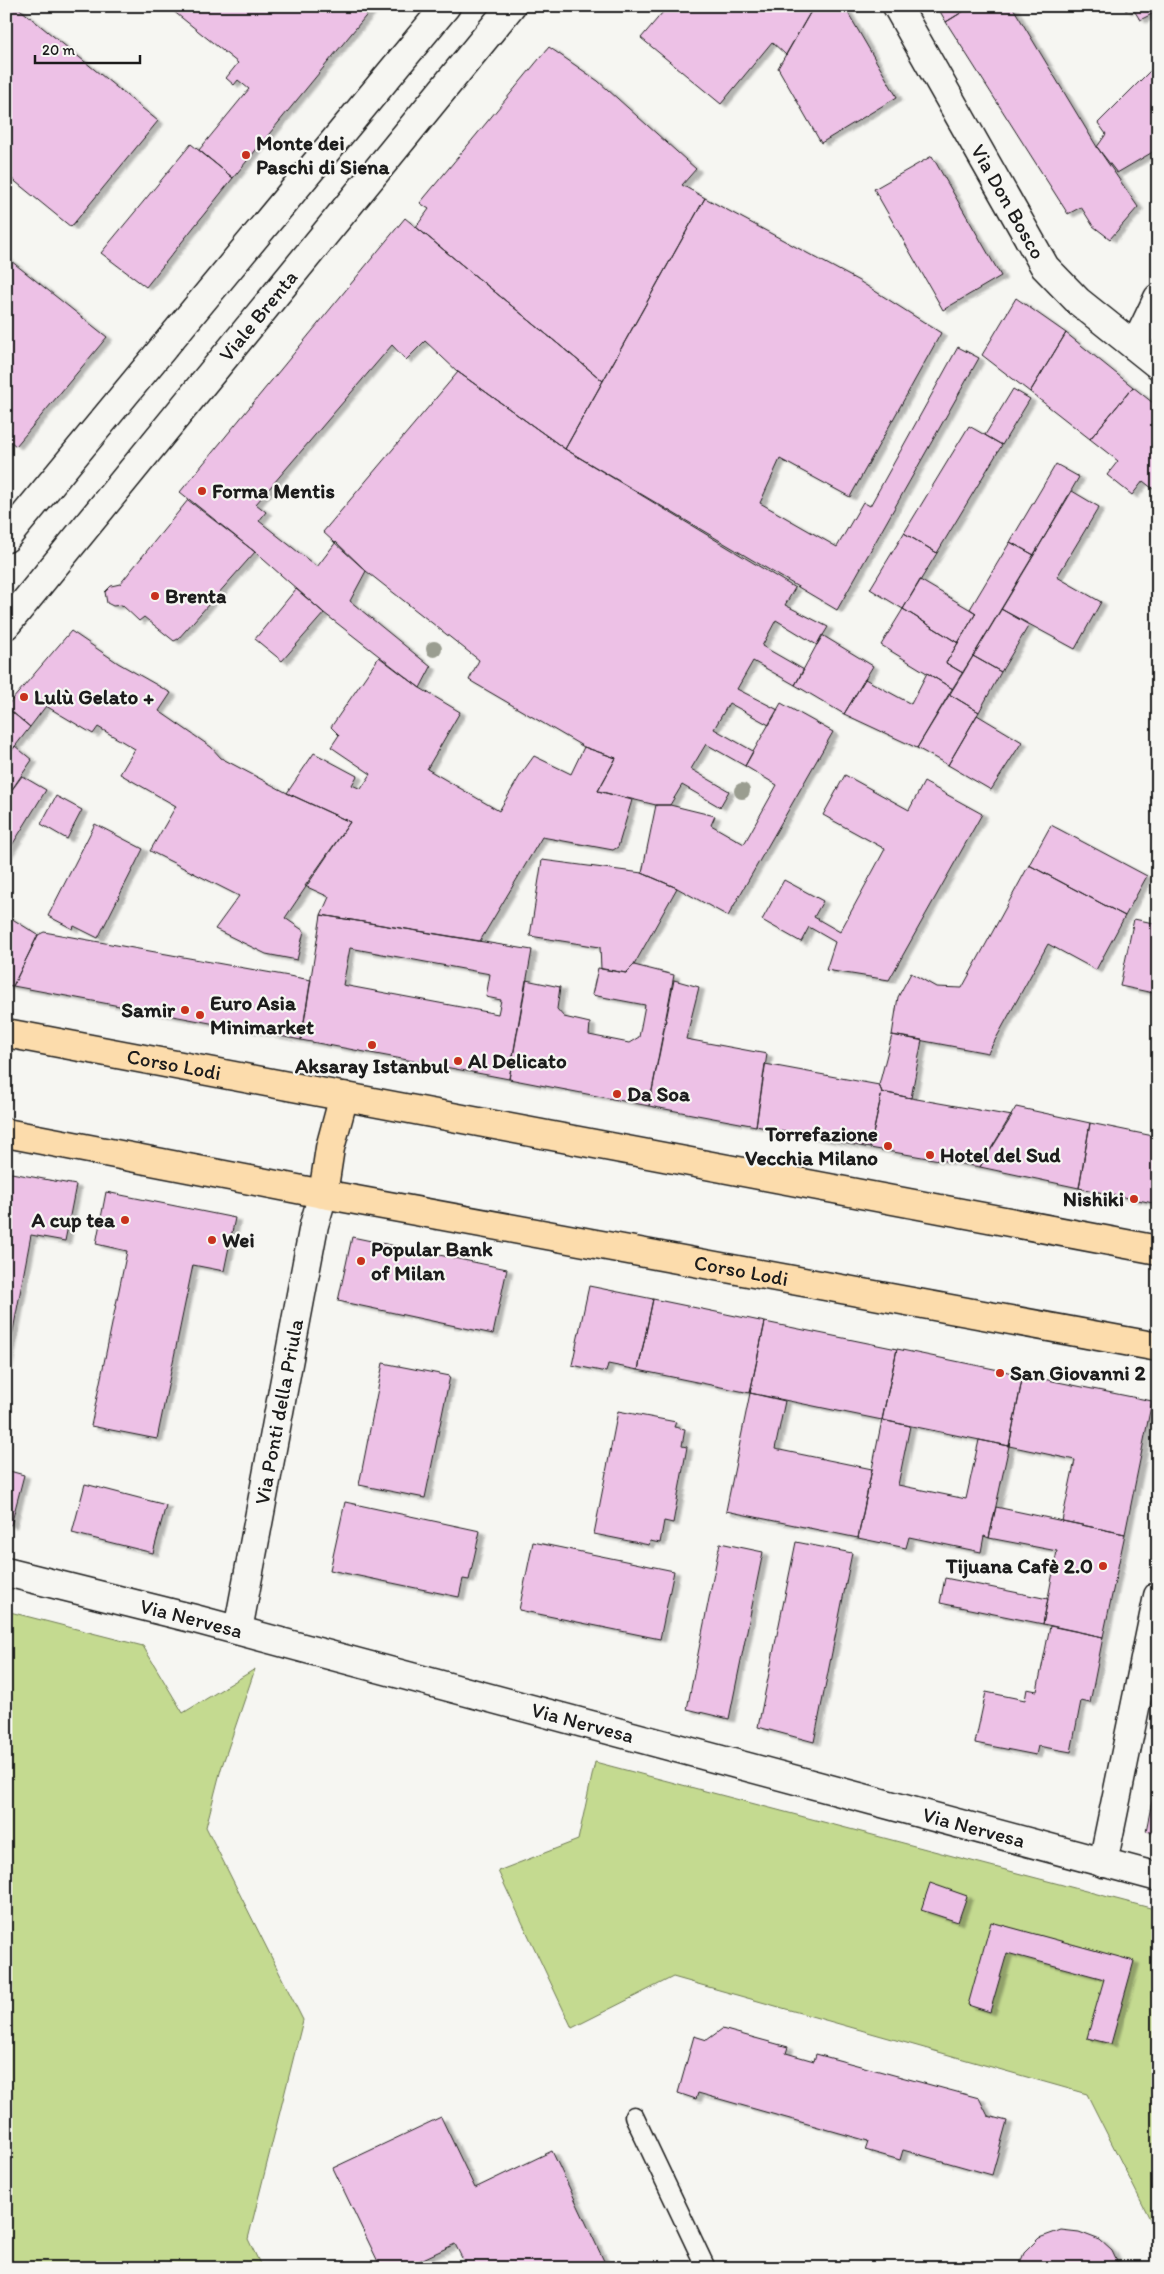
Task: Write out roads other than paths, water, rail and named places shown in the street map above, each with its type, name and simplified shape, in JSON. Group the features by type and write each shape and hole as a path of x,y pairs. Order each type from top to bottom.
{"main road":[{"name":"Corso Lodi","path":"6,1033 1158,1250"},
{"path":"323,1194 330,1148 344,1096"},
{"name":"Corso Lodi","path":"6,1133 323,1194 1158,1346"}],"street":[{"path":"6,538 446,6"},
{"name":"Viale Brenta","path":"6,625 511,6"},
{"name":"Via Don Bosco","path":"897,6 1045,266 1078,301 1158,365"},
{"path":"1135,346 1158,298"},
{"name":"Via Ponti della Priula","path":"238,1630 314,1225 323,1194"},
{"name":"Via Nervesa","path":"6,1572 238,1630 1158,1877"},
{"path":"1103,1863 1158,1596"}],"lane":[{"path":"634,2116 706,2268"}],"place":[{"name":"Monte dei Paschi di Siena","path":"246,155"},
{"name":"Forma Mentis","path":"202,491"},
{"name":"Brenta","path":"155,596"},
{"name":"Lulù Gelato +","path":"24,697"},
{"name":"Samir","path":"185,1010"},
{"name":"Euro Asia Minimarket","path":"200,1015"},
{"name":"Aksaray Istanbul","path":"372,1045"},
{"name":"Al Delicato","path":"458,1061"},
{"name":"Da Soa","path":"617,1094"},
{"name":"Torrefazione Vecchia Milano","path":"888,1146"},
{"name":"Hotel del Sud","path":"930,1155"},
{"name":"Nishiki","path":"1134,1199"},
{"name":"A cup tea","path":"125,1220"},
{"name":"Wei","path":"212,1240"},
{"name":"Popular Bank of Milan","path":"361,1261"},
{"name":"San Giovanni 2","path":"1000,1373"},
{"name":"Tijuana Cafè 2.0","path":"1103,1566"}]}
